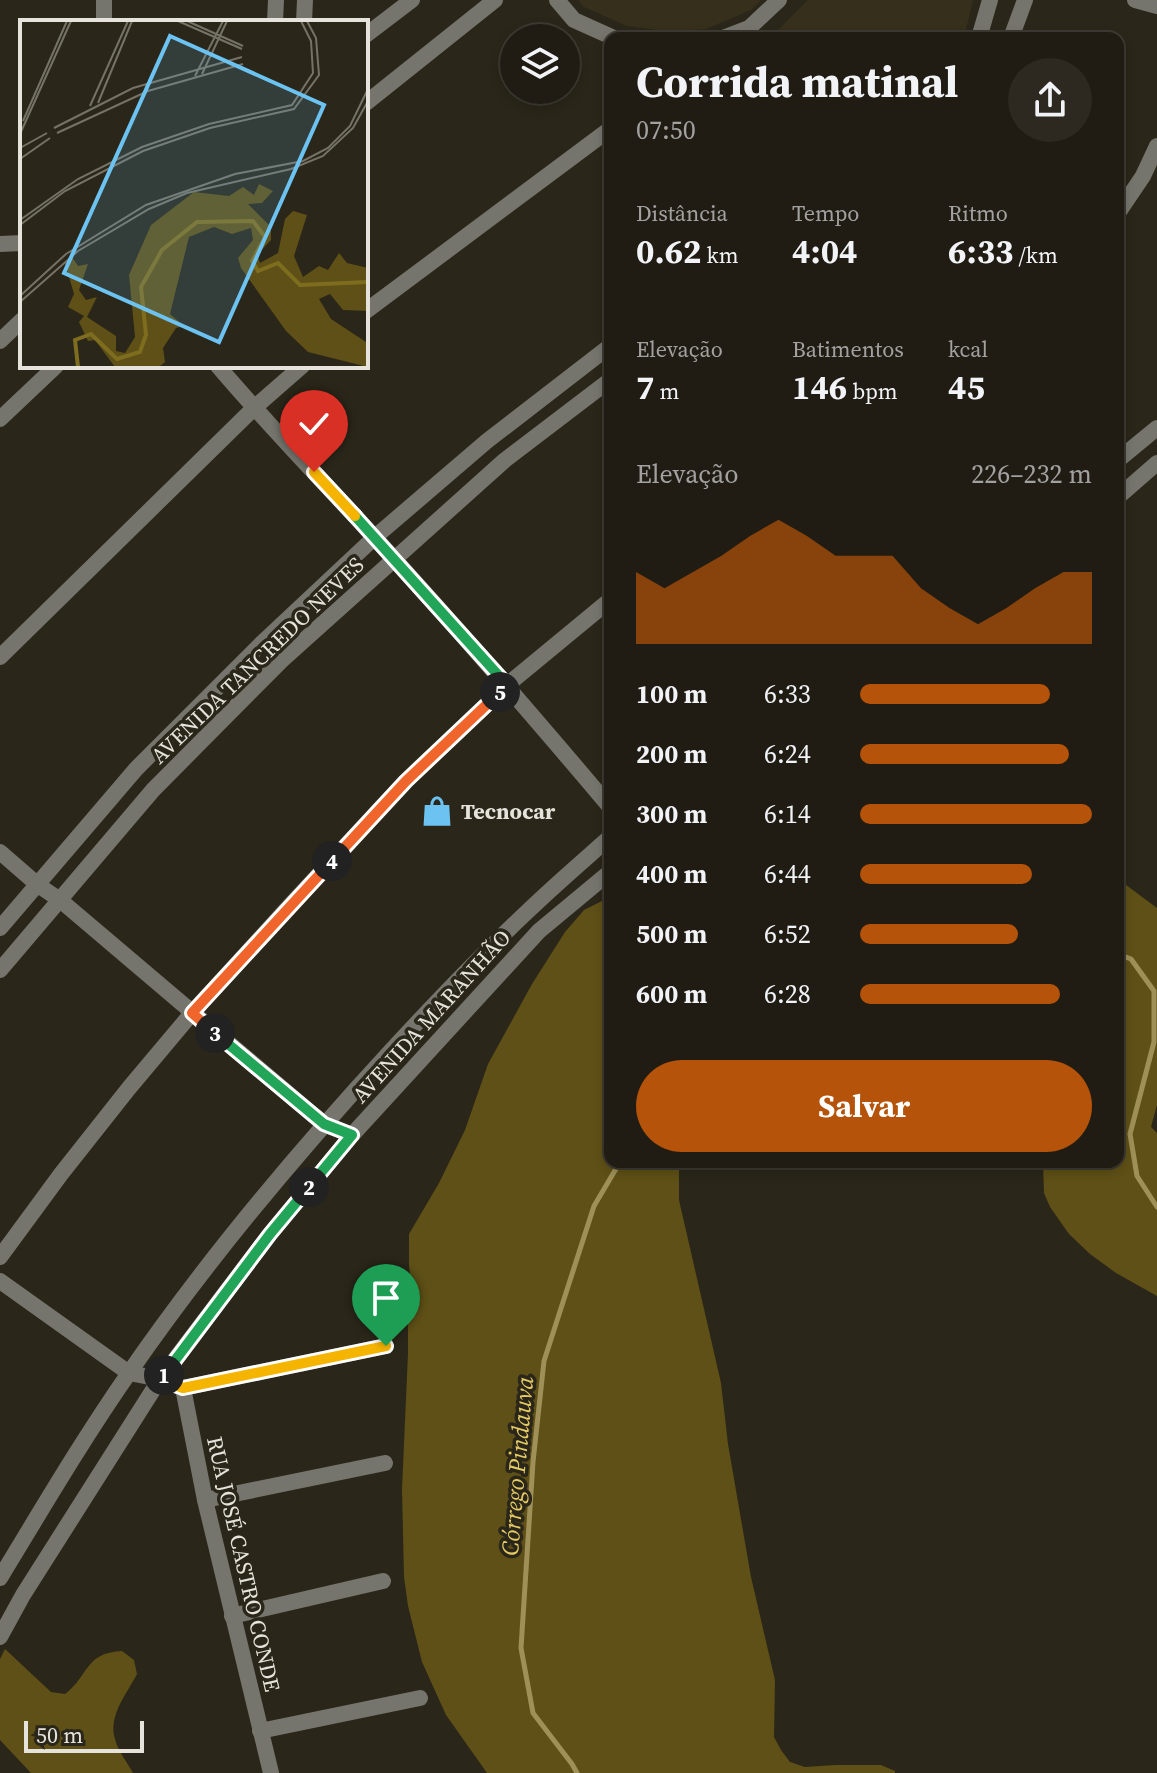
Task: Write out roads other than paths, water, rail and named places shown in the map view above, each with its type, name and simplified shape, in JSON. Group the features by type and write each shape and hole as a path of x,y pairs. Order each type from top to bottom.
{"street":[{"path":"275,20 276,0"},
{"path":"304,20 305,0"},
{"path":"368,33 412,0"},
{"path":"368,101 495,0"},
{"path":"557,0 574,20 604,34"},
{"path":"754,32 779,0"},
{"path":"981,32 990,0"},
{"path":"1013,32 1025,0"},
{"path":"1135,0 1157,6"},
{"path":"368,310 604,133"},
{"path":"1124,204 1143,176 1157,146"},
{"path":"0,244 20,243"},
{"path":"0,341 20,322"},
{"name":"AVENIDA TANCREDO NEVES","path":"0,928 136,769 263,642 375,537 487,441 604,351"},
{"path":"0,419 54,368"},
{"path":"220,368 395,559 604,800"},
{"path":"0,657 254,408 300,368"},
{"name":"AVENIDA TANCREDO NEVES","path":"0,970 153,790 282,660 505,460 604,385"},
{"path":"1124,455 1157,428"},
{"path":"1124,492 1157,463"},
{"path":"0,1257 81,1150 192,1013 406,781 507,685 604,605"},
{"name":"AVENIDA MARANHÃO","path":"0,1578 67,1467 129,1373 262,1197 429,1010 506,932 604,842"},
{"path":"0,852 324,1124 352,1135"},
{"name":"AVENIDA MARANHÃO","path":"0,1637 23,1595 160,1379 270,1234 352,1135 539,931 604,877"},
{"path":"0,1281 129,1373 160,1379 183,1388 386,1346"},
{"name":"RUA JOSÉ CASTRO CONDE","path":"183,1388 205,1500 271,1773"},
{"path":"205,1500 385,1463"},
{"path":"232,1616 383,1581"},
{"path":"260,1731 420,1698"}],"waterway":[{"name":"Córrego Pindauva","path":"1124,956 1131,959 1154,991 1154,1042 1130,1134 1137,1176 1157,1207"},
{"name":"Córrego Pindauva","path":"577,1773 533,1713 521,1648 533,1462 544,1361 594,1206 616,1168"}],"place":[{"name":"Tecnocar","path":"437,811"}]}
